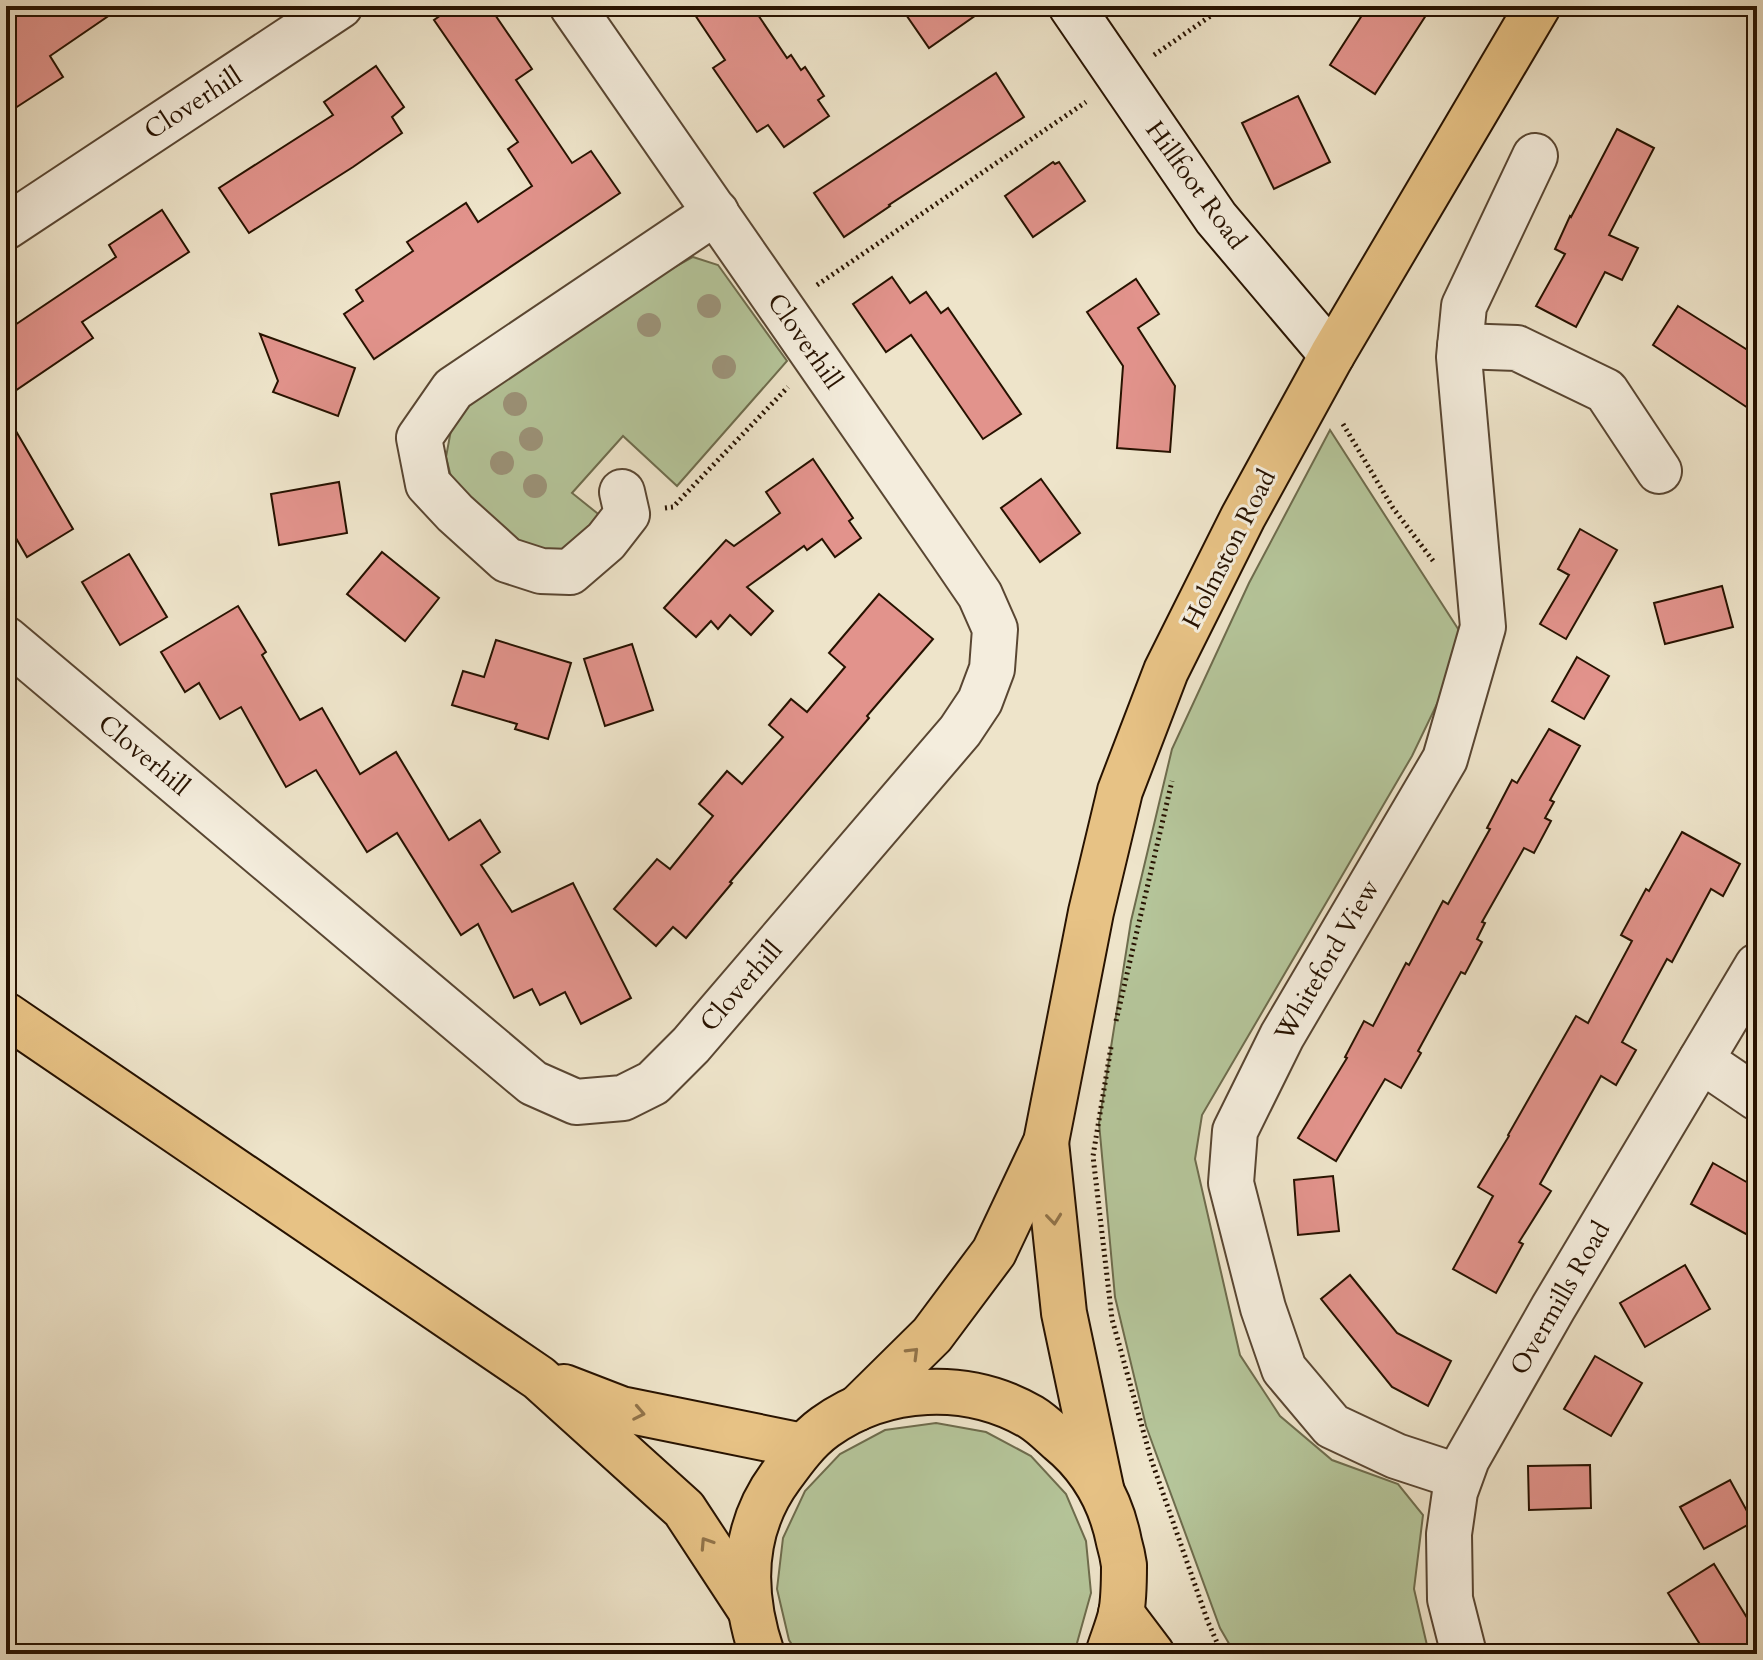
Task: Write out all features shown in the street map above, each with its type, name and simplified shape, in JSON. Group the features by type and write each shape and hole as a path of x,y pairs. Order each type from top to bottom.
{"main road":[{"name":"Holmston Road","path":"1046,1142 1091,912 1120,791 1166,671 1243,517 1332,355 1538,6"},
{"path":"6,1015 539,1378 684,1509 749,1608"},
{"path":"858,1408 932,1335 994,1252 1046,1142"},
{"path":"1046,1142 1064,1313 1101,1488 1114,1519 1124,1564 1121,1613 1108,1654"},
{"path":"539,1378 621,1409 803,1446"},
{"path":"762,1654 749,1608 747,1569 755,1524 769,1492 803,1446 825,1426 858,1408 888,1397 920,1391 952,1391 993,1400 1033,1418 1077,1454 1101,1488"},
{"path":"1121,1613 1152,1654"}],"street":[{"name":"Cloverhill","path":"6,227 340,6"},
{"name":"Cloverhill","path":"6,639 533,1083 576,1102 623,1098 653,1083 691,1045 960,731 980,701 992,669 995,629 980,595 572,6"},
{"name":"Hillfoot Road","path":"1071,6 1216,218 1332,355"},
{"name":"Whiteford View","path":"1460,1477 1396,1456 1332,1426 1284,1369 1263,1308 1231,1183 1235,1131 1282,1036 1445,759 1483,627 1459,357 1464,306 1535,156"},
{"path":"624,503 606,541 570,572 541,571 507,560 428,484 419,438 453,389 716,212"},
{"path":"1460,346 1517,348 1606,391 1659,471"},
{"name":"Overmills Road","path":"1464,1654 1450,1599 1449,1547 1455,1492 1467,1459 1757,966"},
{"path":"1701,1060 1757,1098"}],"path":[{"path":"783,309 1225,6"},
{"path":"624,503 673,507 816,357"},
{"path":"1332,431 1339,418 1393,508 1438,568"},
{"path":"1173,777 1113,1032 1093,1156 1112,1319 1151,1459 1222,1654"}],"green space":[{"path":"693,257 718,265 787,361 677,486 623,436 572,493 602,517 564,552 535,551 495,524 453,485 446,457 451,430 458,415 483,394 659,276"},
{"path":"1330,430 1462,635 1461,654 1412,756 1202,1115 1195,1159 1240,1355 1280,1416 1332,1460 1398,1484 1423,1515 1414,1589 1429,1654 1235,1654 1220,1628 1146,1426 1115,1297 1099,1123 1131,921 1172,749 1249,583"},
{"path":"936,1423 986,1432 1031,1456 1066,1494 1086,1541 1091,1593 1077,1643 1070,1654 798,1654 789,1640 777,1589 783,1538 805,1491 840,1454 885,1430"}],"building":[{"path":"6,6 123,6 50,56 63,77 6,114"},
{"path":"454,6 489,6 532,69 516,80 572,163 591,151 620,193 374,359 344,314 363,301 356,290 413,251 407,242 466,203 478,222 532,186 508,149 518,142 434,20"},
{"path":"689,6 752,6 787,58 791,55 801,70 805,67 824,96 818,100 829,116 784,147 768,125 757,132 713,68 725,60"},
{"path":"900,6 989,6 929,48"},
{"path":"1368,6 1432,6 1375,94 1330,65"},
{"path":"376,66 404,107 392,117 402,133 249,233 219,188 333,115 324,102"},
{"path":"996,73 1024,117 844,237 814,193"},
{"path":"1298,96 1330,162 1274,189 1242,123"},
{"path":"1617,129 1654,148 1609,235 1638,248 1622,280 1605,272 1576,327 1536,306 1565,254 1555,249 1570,216"},
{"path":"1053,162 1059,162 1085,201 1033,237 1005,196"},
{"path":"162,210 189,252 82,322 93,338 6,397 6,331 116,257 109,245"},
{"path":"892,277 910,303 926,292 941,313 948,308 1021,414 983,439 911,335 886,352 853,304"},
{"path":"1136,279 1159,314 1138,328 1175,386 1170,452 1117,448 1123,366 1087,312"},
{"path":"1678,306 1757,356 1757,414 1653,345"},
{"path":"260,334 355,368 338,416 273,392 278,381"},
{"path":"6,414 73,529 27,557 6,521"},
{"path":"813,459 853,518 849,521 861,538 835,557 822,539 807,550 804,546 747,587 773,611 751,635 730,615 718,629 711,621 696,637 664,608 726,540 734,546 780,513 766,492"},
{"path":"1041,479 1080,533 1040,562 1001,508"},
{"path":"339,482 347,533 279,545 271,494"},
{"path":"1580,529 1617,550 1566,639 1540,624 1569,575 1558,569"},
{"path":"382,552 439,598 405,641 347,594"},
{"path":"129,554 167,617 120,645 82,582"},
{"path":"1722,586 1733,627 1665,644 1654,603"},
{"path":"879,594 933,639 686,938 673,927 656,946 614,909 657,859 670,869 713,816 699,804 727,771 742,784 783,737 769,725 791,699 807,712 845,667 829,653"},
{"path":"238,606 266,652 262,655 300,720 322,708 360,774 396,752 449,840 480,820 500,852 481,865 512,912 573,883 631,998 581,1024 565,992 540,1005 532,989 514,998 478,924 461,935 397,833 367,852 316,770 286,787 241,707 220,719 199,683 185,692 161,652"},
{"path":"496,640 571,663 548,739 515,729 517,724 452,705 463,671 484,677"},
{"path":"632,644 653,710 605,726 584,659"},
{"path":"1577,657 1609,676 1584,719 1552,701"},
{"path":"1549,729 1580,746 1550,800 1554,802 1545,818 1551,821 1534,853 1524,848 1482,922 1485,923 1477,939 1482,942 1465,974 1461,972 1401,1088 1385,1079 1336,1161 1298,1138 1347,1058 1364,1021 1373,1026 1443,901 1448,904 1490,829 1487,828 1512,780 1517,783"},
{"path":"1682,832 1740,864 1723,896 1711,889 1672,962 1667,959 1622,1042 1636,1050 1616,1085 1601,1076 1540,1184 1551,1191 1519,1242 1523,1244 1496,1293 1453,1269 1493,1196 1478,1187 1576,1016 1588,1023 1632,941 1621,935"},
{"path":"1713,1163 1757,1188 1757,1240 1691,1204"},
{"path":"1333,1176 1339,1231 1298,1235 1294,1180"},
{"path":"1685,1265 1710,1309 1645,1347 1620,1303"},
{"path":"1350,1275 1397,1333 1451,1361 1428,1406 1392,1387 1321,1299"},
{"path":"1595,1356 1642,1383 1611,1436 1564,1409"},
{"path":"1590,1465 1591,1508 1529,1510 1528,1466"},
{"path":"1730,1480 1753,1522 1704,1549 1680,1507"},
{"path":"1714,1564 1757,1634 1757,1654 1706,1654 1668,1593"}]}
